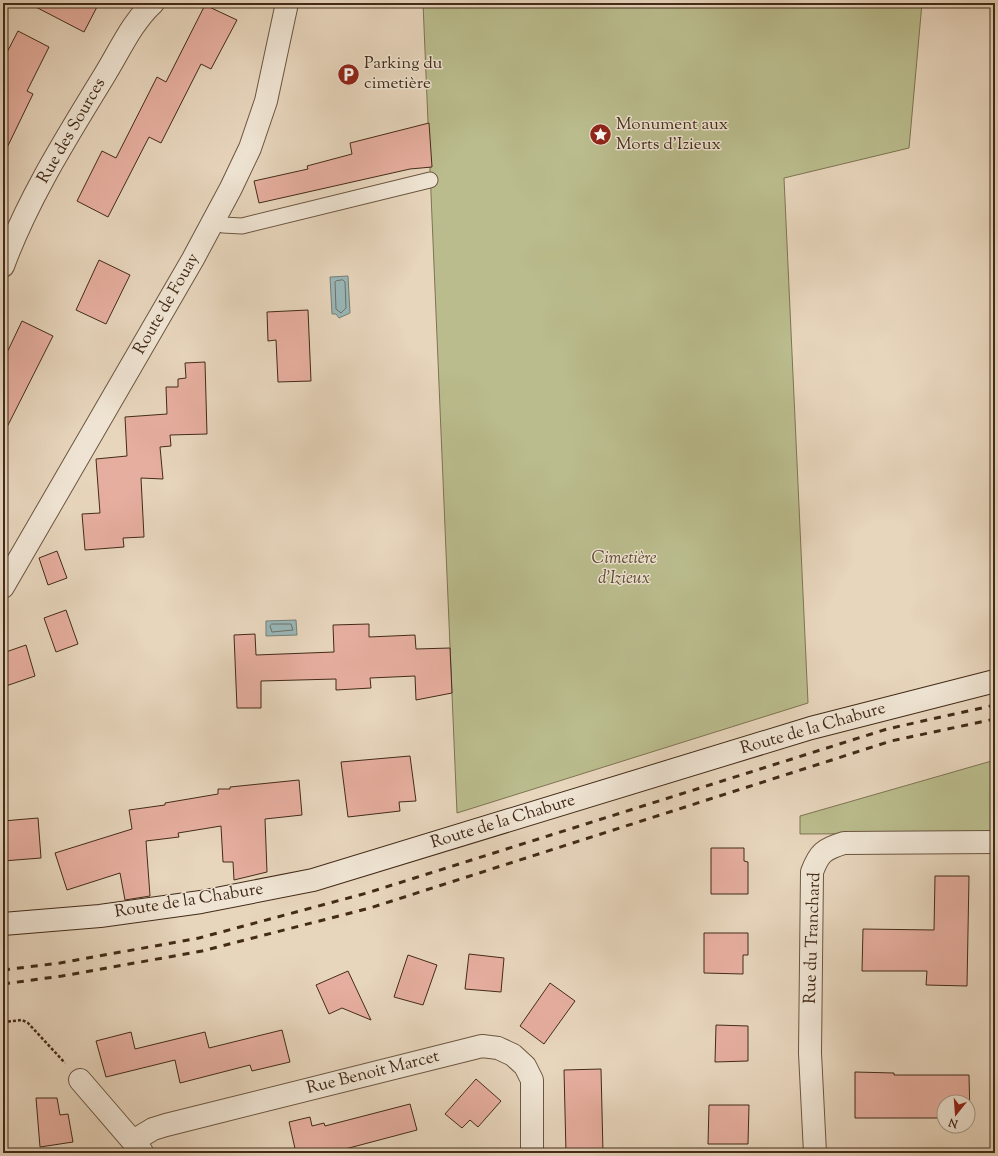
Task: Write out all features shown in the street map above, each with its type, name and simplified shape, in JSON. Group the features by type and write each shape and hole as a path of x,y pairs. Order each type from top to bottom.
{"street":[{"name":"Rue des Sources","path":"3,266 31,201 64,141 136,24 154,3"},
{"name":"Route de Fouay","path":"3,587 214,221 250,148 266,101 287,3"},
{"name":"Route de la Chabure","path":"3,924 100,916 201,902 313,880 811,728 995,680"},
{"name":"Rue du Tranchard","path":"815,1153 810,1053 812,872 818,857 829,847 844,843 995,842"},
{"name":"Rue Benoit Marcet","path":"80,1080 138,1147 153,1129 166,1125 482,1046 498,1048 513,1055 525,1066 532,1080 532,1153"}],"lane":[{"path":"214,221 223,226 242,226 430,180"}],"path":[{"path":"3,1022 22,1020 28,1023 80,1080"}],"green space":[{"name":"Cimetière d'Izieux","path":"423,3 922,3 909,148 784,178 808,703 457,813"},
{"path":"995,760 995,833 800,834 800,816"}],"water":[{"path":"348,276 350,313 339,318 336,314 332,314 330,277"},
{"path":"296,620 297,635 266,636 266,621"}],"building":[{"path":"28,3 99,3 84,32"},
{"path":"205,5 237,20 211,69 201,64 161,143 149,137 108,217 77,201 102,151 116,158 157,77 166,82"},
{"path":"18,31 49,47 27,91 33,94 3,156 3,60"},
{"path":"429,123 432,167 410,169 259,203 254,181 308,169 307,166 352,154 350,143"},
{"path":"99,260 130,275 106,324 76,310"},
{"path":"308,310 311,381 278,382 276,340 268,341 267,312"},
{"path":"22,321 53,336 3,435 3,361"},
{"path":"205,362 207,434 170,435 171,446 160,447 163,479 141,478 144,537 123,538 124,547 85,550 82,514 100,513 96,459 127,456 125,417 167,414 166,387 178,387 178,379 186,378 185,363"},
{"path":"57,551 67,578 48,585 39,558"},
{"path":"66,610 78,644 56,652 44,618"},
{"path":"369,624 369,637 415,635 416,649 450,648 452,693 416,700 415,676 370,678 371,688 336,690 336,679 261,681 261,708 237,708 234,635 255,634 256,655 334,652 333,625"},
{"path":"26,645 35,676 3,687 3,653"},
{"path":"410,756 416,801 399,802 400,811 348,817 341,762"},
{"path":"299,780 302,815 265,819 267,872 234,880 233,862 223,862 221,826 178,833 179,837 146,841 150,896 125,900 120,873 67,890 55,853 132,829 129,810 165,805 165,803 218,794 218,789 230,789 230,787"},
{"path":"38,818 41,858 3,861 3,821"},
{"path":"711,848 744,848 744,861 748,862 748,894 711,894"},
{"path":"935,876 969,876 967,986 926,985 927,971 862,971 863,929 934,930"},
{"path":"704,933 748,933 748,955 743,955 743,974 704,973"},
{"path":"469,954 504,958 501,992 465,989"},
{"path":"408,955 437,965 423,1005 394,997"},
{"path":"348,971 371,1020 342,1008 329,1014 316,985"},
{"path":"550,983 575,1001 544,1044 520,1026"},
{"path":"716,1025 748,1026 748,1061 715,1062"},
{"path":"282,1030 290,1062 252,1071 250,1065 180,1083 175,1060 106,1077 96,1041 131,1032 135,1049 205,1032 209,1048"},
{"path":"601,1069 603,1153 566,1153 564,1070"},
{"path":"855,1072 894,1073 894,1075 969,1075 969,1094 936,1094 936,1118 855,1118"},
{"path":"476,1079 501,1101 478,1127 470,1120 462,1128 445,1114"},
{"path":"36,1098 57,1098 60,1115 68,1114 73,1142 40,1147"},
{"path":"410,1104 417,1130 330,1153 296,1153 289,1122 310,1117 312,1126 324,1123 325,1126"},
{"path":"709,1105 749,1105 748,1144 708,1144"}],"railway":[{"path":"3,970 60,963 199,938 367,893 887,729 995,705"},
{"path":"3,984 62,976 202,951 370,908 891,741 995,719"}],"place":[{"name":"Parking du cimetière","path":"349,74"},
{"name":"Monument aux Morts d'Izieux","path":"601,135"}]}
